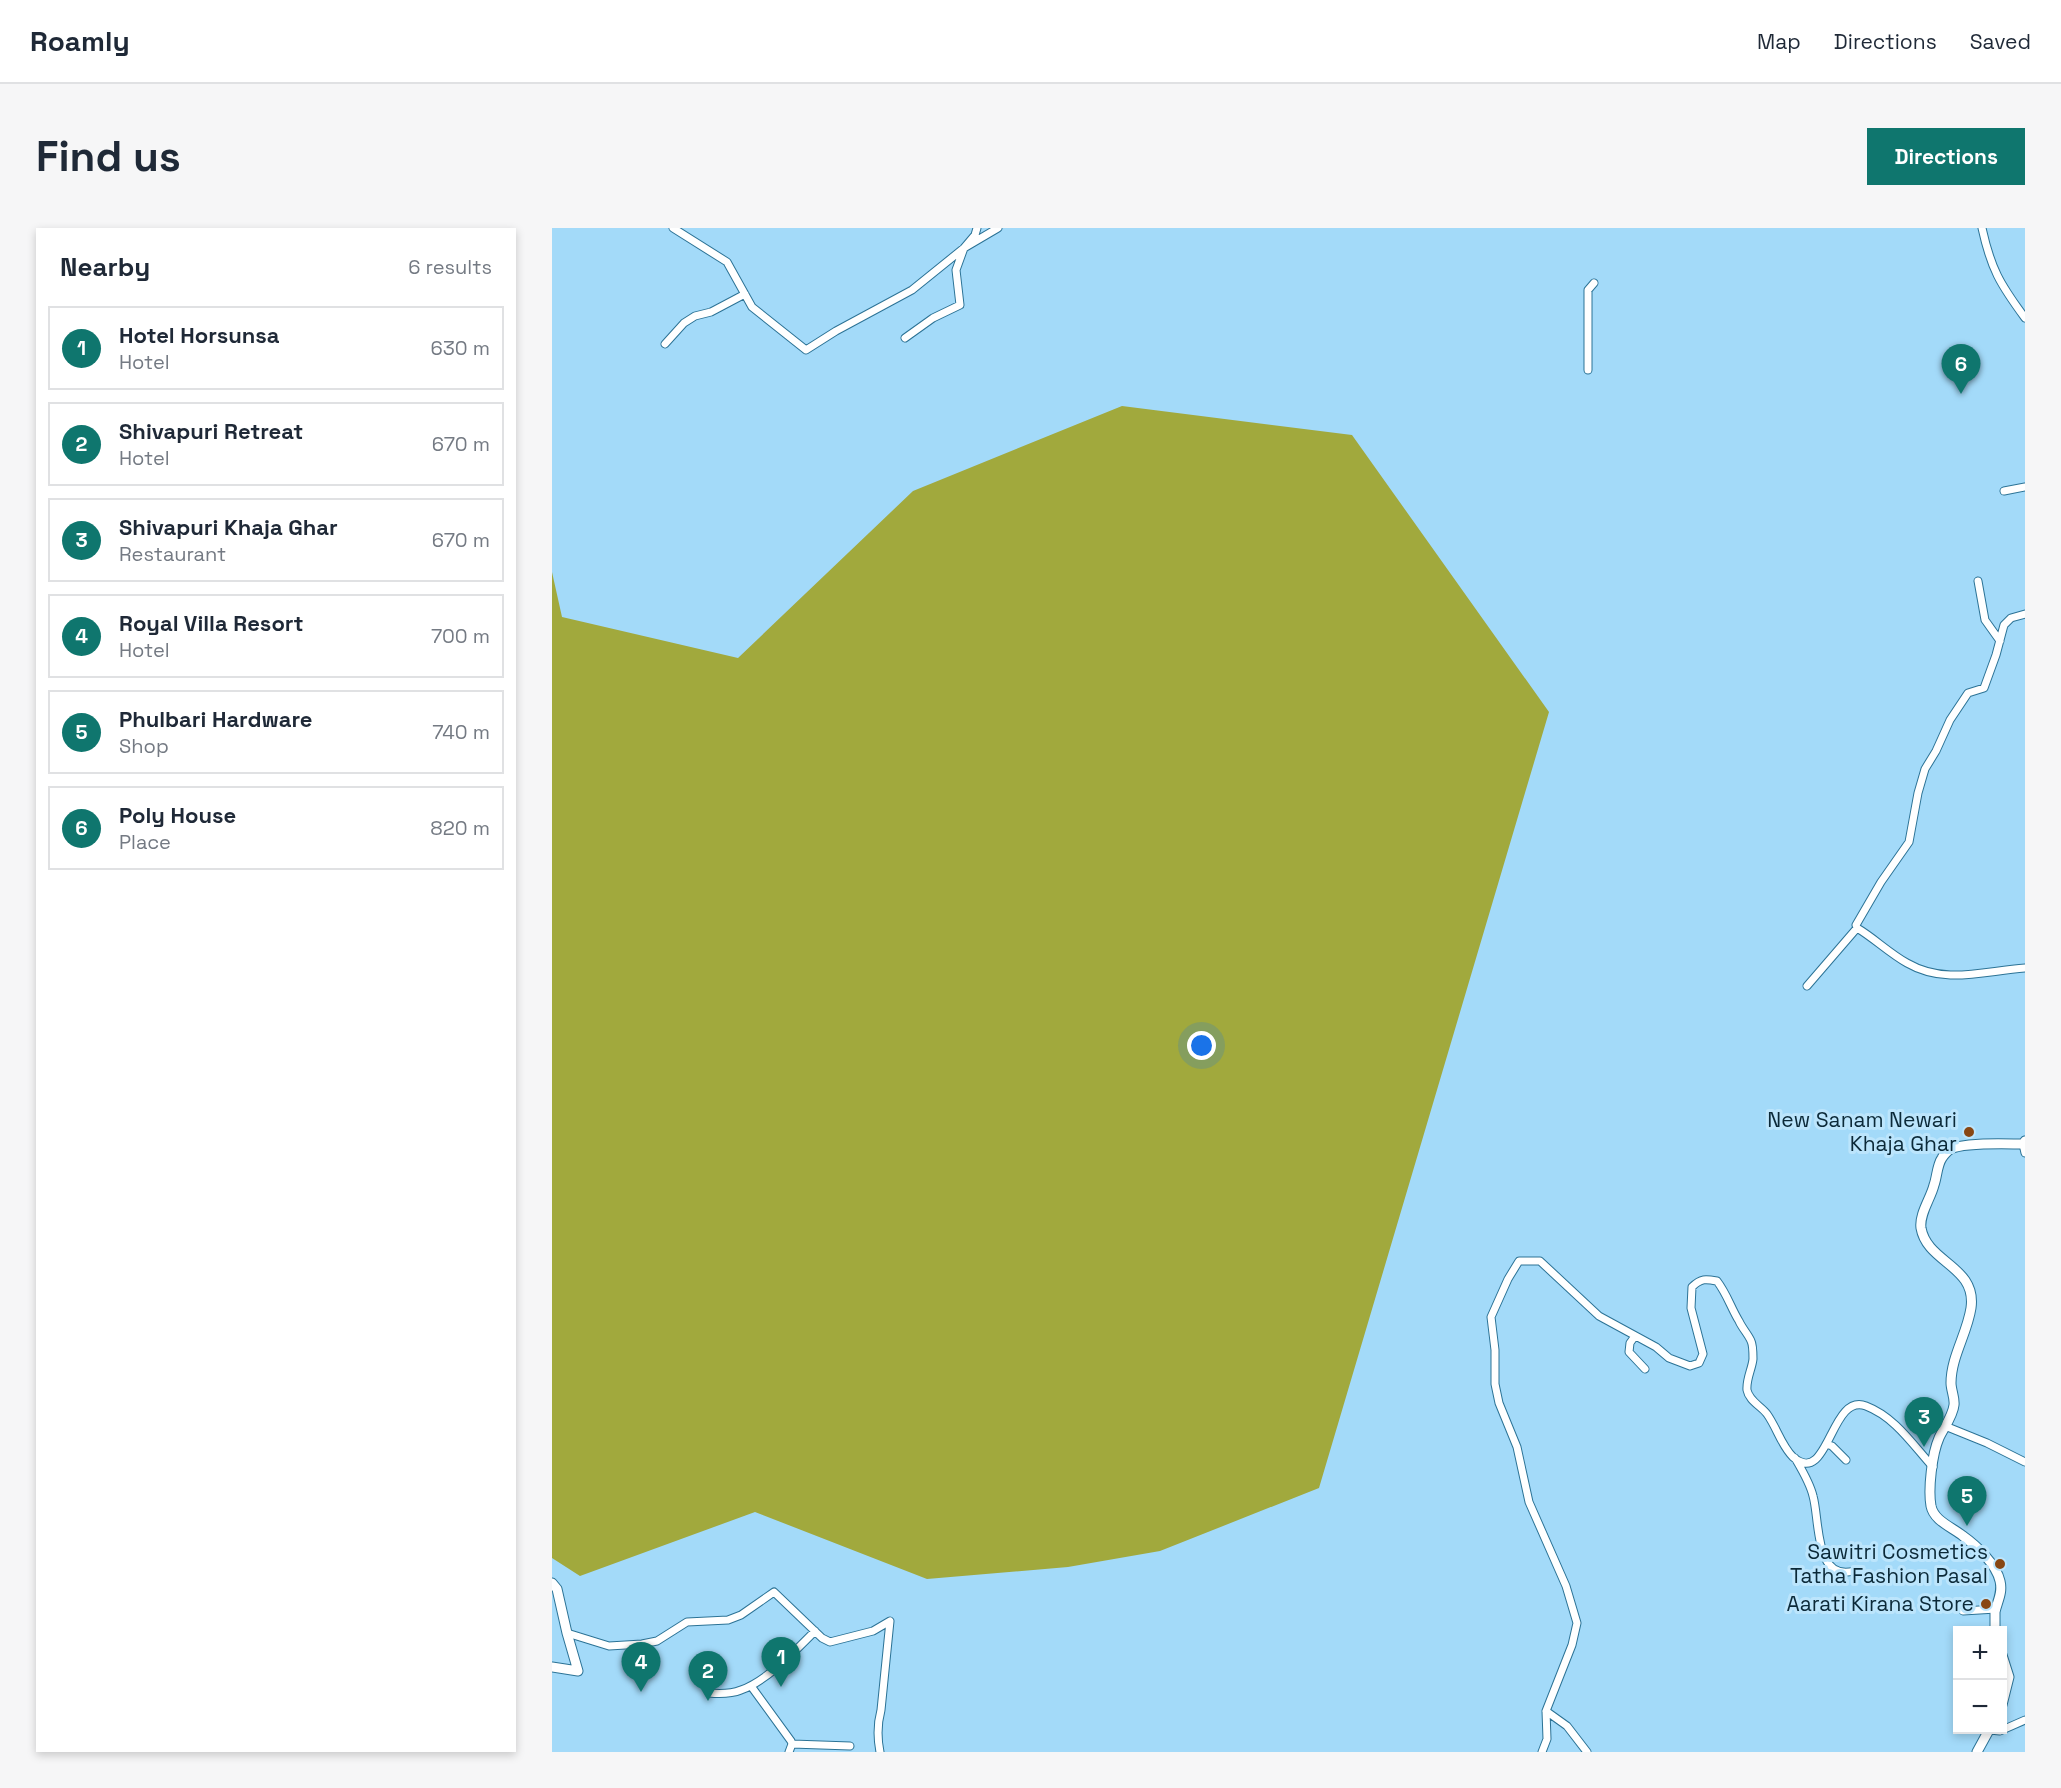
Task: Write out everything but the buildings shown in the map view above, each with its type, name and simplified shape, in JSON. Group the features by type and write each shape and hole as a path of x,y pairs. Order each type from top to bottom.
{"street":[{"path":"673,228 727,262 752,307 806,351 836,330 912,290 964,248 999,228"},
{"path":"905,338 933,318 960,305 957,270 964,248 975,235 977,228"},
{"path":"1982,228 1988,255 2001,285 2025,318"},
{"path":"1588,370 1588,290 1594,283"},
{"path":"665,344 684,323 695,316 711,312 745,294"},
{"path":"2004,491 2025,487"},
{"path":"1978,580 1985,620 2000,640"},
{"path":"1808,986 1857,928 1856,925 1881,882 1909,842 1924,770 1936,752 1957,707 1968,693 1984,688 2004,625 2011,618 2025,614"},
{"path":"1857,928 1923,971 1953,976 2025,968"},
{"path":"1995,1626 1996,1610 2000,1600 2000,1581 1989,1562 1964,1537 1933,1513 1931,1503 1933,1467 1938,1442 1954,1406 1951,1384 1953,1368 1969,1321 1972,1298 1965,1280 1925,1241 1921,1227 1941,1160 1950,1149 1967,1145 2024,1146"},
{"path":"1542,1752 1547,1740 1546,1711 1572,1645 1577,1623 1566,1586 1528,1502 1517,1447 1499,1403 1491,1317 1519,1261 1540,1261 1599,1316 1656,1347 1669,1358 1690,1366 1699,1363 1704,1354 1691,1308 1692,1287 1705,1278 1717,1281 1727,1294 1737,1319 1752,1342 1753,1359 1747,1391 1753,1401 1766,1413 1811,1488 1826,1562 1837,1572 1854,1571"},
{"path":"1635,1336 1630,1343 1629,1352 1645,1369"},
{"path":"1795,1458 1807,1463 1816,1460 1821,1455 1837,1422 1850,1408 1864,1405 1886,1416 1933,1467"},
{"path":"1945,1426 2025,1462"},
{"path":"1826,1444 1832,1446 1846,1460"},
{"path":"552,1583 557,1589 578,1671 552,1667"},
{"path":"567,1633 609,1646 626,1647 642,1644 657,1641 687,1622 728,1620 741,1615 774,1592 822,1638 830,1642 873,1631 888,1620 890,1621 881,1710 877,1724 880,1752"},
{"path":"1963,1611 1996,1610"},
{"path":"709,1693 734,1692 751,1686 774,1669 815,1631"},
{"path":"751,1686 790,1748 850,1746"},
{"path":"1546,1711 1567,1726 1587,1752"},
{"path":"2007,1728 2025,1720"},
{"path":"1977,1752 1987,1734"}],"green space":[{"path":"1122,406 1352,435 1549,712 1319,1488 1160,1551 1068,1567 927,1579 755,1512 580,1576 552,1558 552,572 562,617 738,658 913,491"}],"place":[{"name":"Poly House","path":"1961,394"},
{"name":"New Sanam Newari Khaja Ghar","path":"1969,1132"},
{"name":"Shivapuri Khaja Ghar","path":"1924,1447"},
{"name":"Phulbari Hardware","path":"1967,1526"},
{"name":"Sawitri Cosmetics Tatha Fashion Pasal","path":"2000,1564"},
{"name":"Aarati Kirana Store","path":"1986,1604"},
{"name":"Hotel Horsunsa","path":"781,1687"},
{"name":"Royal Villa Resort","path":"641,1692"},
{"name":"Shivapuri Retreat","path":"708,1701"}]}
